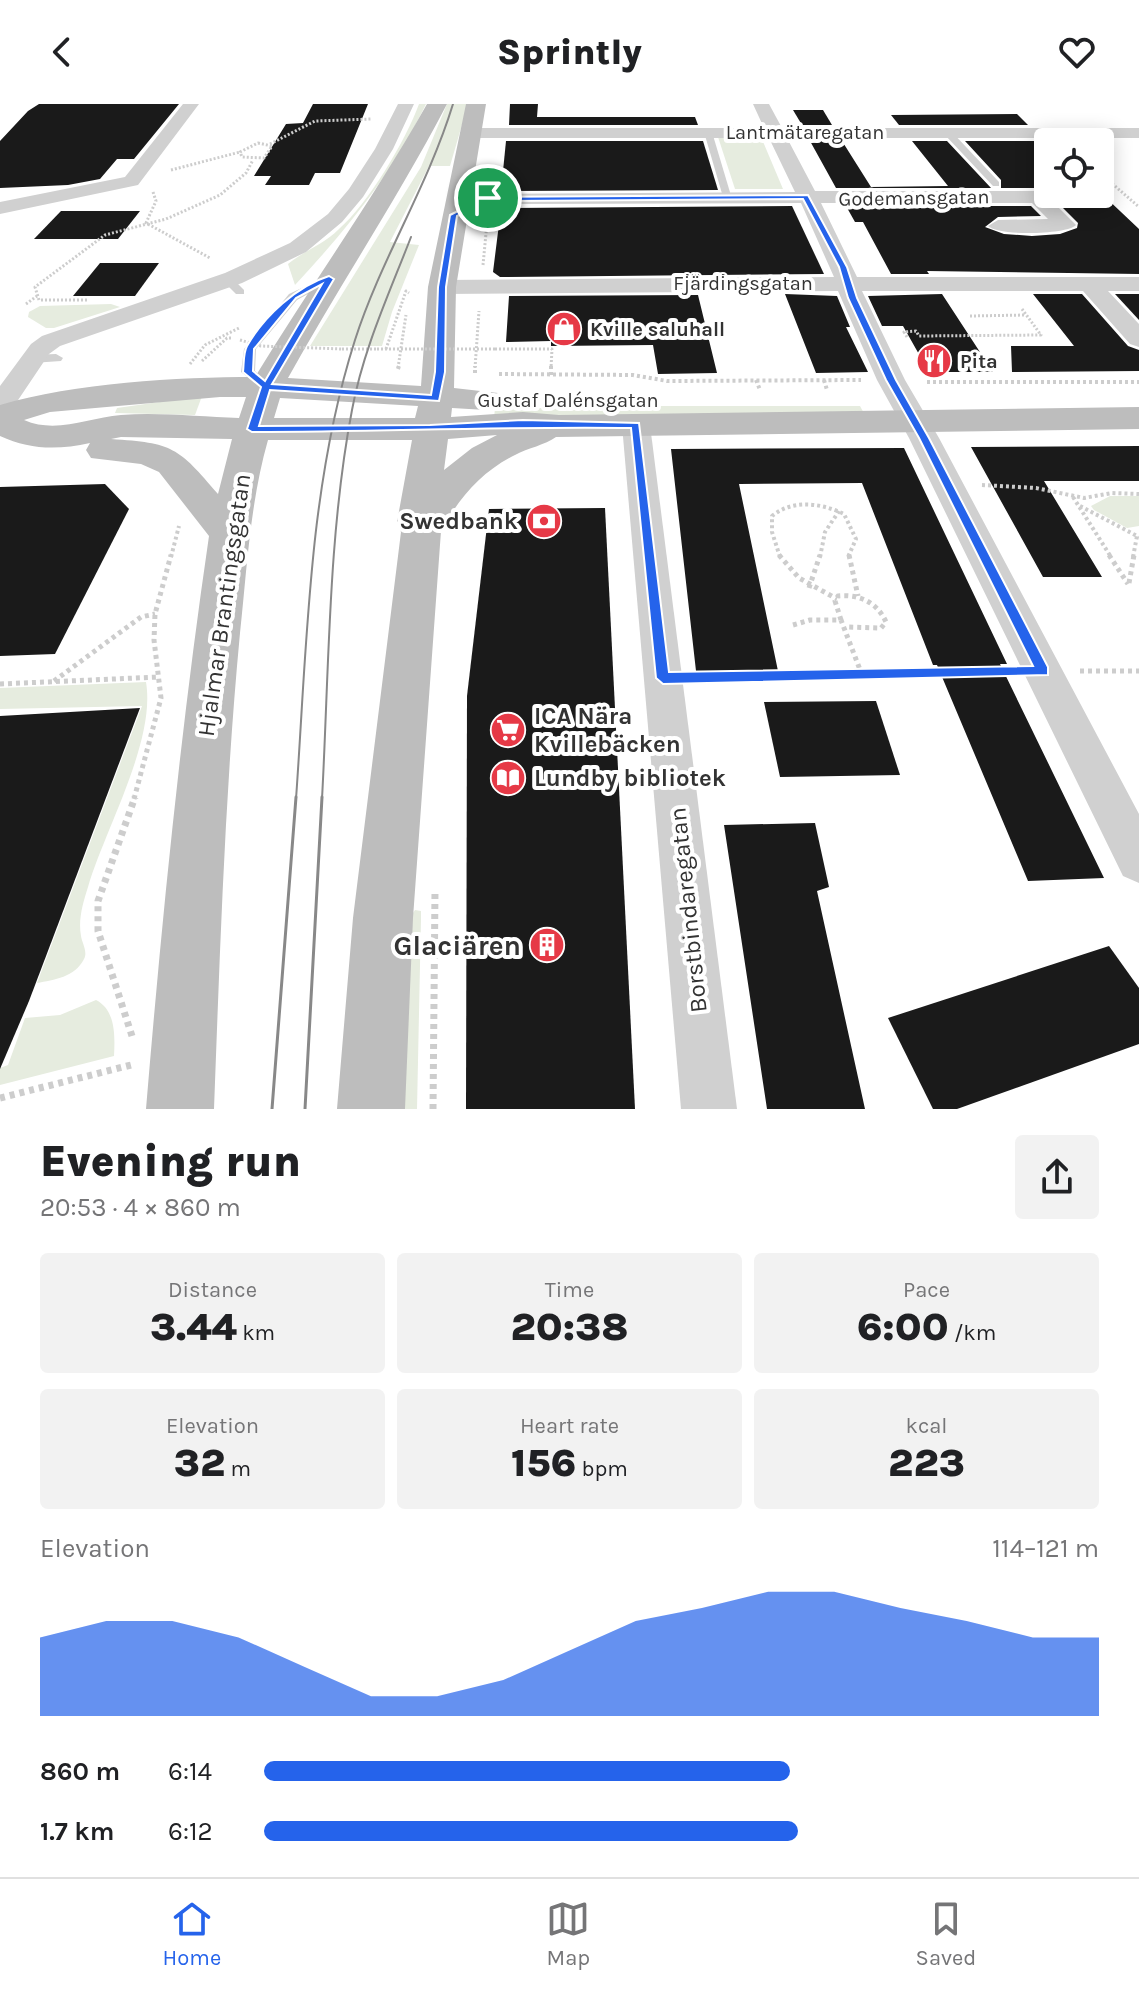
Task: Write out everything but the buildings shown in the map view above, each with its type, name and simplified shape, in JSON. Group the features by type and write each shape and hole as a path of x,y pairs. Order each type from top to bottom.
{"main road":[{"name":"Hjalmar Brantingsgatan","path":"180,1109 200,795 230,534 252,429 266,387 329,279 397,178 437,104"},
{"path":"421,532 417,522 440,372 442,287 476,104"},
{"name":"Gustaf Dalénsgatan","path":"0,419 30,436 65,437 121,426 252,429 433,414 482,383 904,401 1139,418"},
{"name":"Gustaf Dalénsgatan","path":"0,419 60,401 220,387 266,387 433,414 559,426 636,425 904,401 1139,400"},
{"path":"371,1109 383,918 421,532 438,500 458,475 475,461 513,441 559,426"},
{"name":"Gustaf Dalénsgatan","path":"65,437 104,450 148,453 172,464 230,534"}],"street":[{"path":"0,208 131,181 191,104"},
{"path":"761,104 843,267 848,284 904,401 1139,860"},
{"path":"0,406 46,352 234,286 334,219 352,198 402,112"},
{"name":"Lantmätaregatan","path":"470,133 1139,133"},
{"name":"Godemansgatan","path":"454,215 480,200 491,198 1037,197 1066,225 998,226"},
{"name":"Fjärdingsgatan","path":"442,287 1139,284"},
{"path":"1090,285 1139,339"},
{"name":"Borstbindaregatan","path":"636,425 709,1109"}],"lane":[{"path":"708,132 728,197"},
{"path":"948,133 996,184"}],"path":[{"path":"169,170 240,152 258,143 270,144 315,121 359,121 402,112"},
{"path":"240,152 242,157 253,160 264,158 271,151 270,144"},
{"path":"86,300 39,300 35,287 116,230 173,215 234,188 249,172 253,160"},
{"path":"1114,185 1139,207"},
{"path":"146,223 156,201 151,187"},
{"path":"146,223 210,258"},
{"path":"386,349 406,291 410,291 398,370"},
{"path":"26,304 37,296"},
{"path":"900,343 909,343 904,332 916,331 919,336 1041,335 1019,305"},
{"path":"970,316 1026,315"},
{"path":"209,351 227,338 261,346 552,349 551,375"},
{"path":"482,383 551,375 633,375 667,381 824,380 904,401 938,383 1139,382"},
{"path":"756,380 760,390"},
{"path":"824,380 827,390"},
{"path":"949,487 1036,488 1084,498 1112,493 1139,494"},
{"path":"1072,496 1128,584 1138,537 1079,506"},
{"path":"837,599 809,588 781,559 774,543 772,516 778,509 799,505 839,511 849,522 856,539 848,557 858,596"},
{"path":"809,588 818,575 821,538 839,511"},
{"path":"133,1041 98,931 98,901 148,756 161,698 154,640 155,614 180,522"},
{"path":"837,599 844,595 858,596 884,615 886,626 846,627"},
{"path":"837,599 841,620 862,675"},
{"path":"53,682 141,617 155,614"},
{"path":"793,625 810,620 841,620"},
{"path":"663,678 1139,671"},
{"path":"0,684 159,677"},
{"path":"433,1109 435,885"},
{"path":"0,1098 135,1064 134,1053"}],"shaded area":[{"path":"419,104 426,104 384,177 333,243 295,285 288,264 333,234 362,204 396,153"},
{"path":"447,104 468,104 450,166 429,166 390,242 419,245 382,346 310,346 421,167"},
{"path":"718,137 761,137 783,189 735,189"},
{"path":"111,304 120,307 54,328 46,328 28,317 29,312 40,306"},
{"path":"202,396 195,415 115,413 117,408"},
{"path":"860,406 866,417 494,417 495,409"},
{"path":"1110,496 1139,496 1139,526 1127,528 1091,506"},
{"path":"146,682 144,731 137,757 83,905 80,930 85,956 70,974 37,983 142,706 0,709 0,688"},
{"path":"415,910 421,911 417,1109 398,1109 411,916"},
{"path":"96,1000 103,1004 111,1017 114,1056 0,1085 0,1068 8,1065 25,1018 60,1015"}],"tram line":[{"path":"296,799 312,568 339,396 366,310 431,164 453,104"},
{"path":"322,799 334,555 344,457 363,366 411,237"},
{"path":"272,1109 296,797"},
{"path":"305,1109 322,797"}],"place":[{"name":"Kville saluhall","path":"564,329"},
{"name":"Pita","path":"934,361"},
{"name":"Swedbank","path":"544,521"},
{"name":"ICA Nära Kvillebäcken","path":"508,730"},
{"name":"Lundby bibliotek","path":"508,778"},
{"name":"Glaciären","path":"547,945"}],"route":[{"path":"488,198 454,215 442,287 440,372 435,398 266,387 329,279 293,297 250,349 248,372 266,387 252,429 430,429 468,424 523,423 636,425 663,678 1043,671 891,380 852,298 843,267 806,197 488,198"}]}
